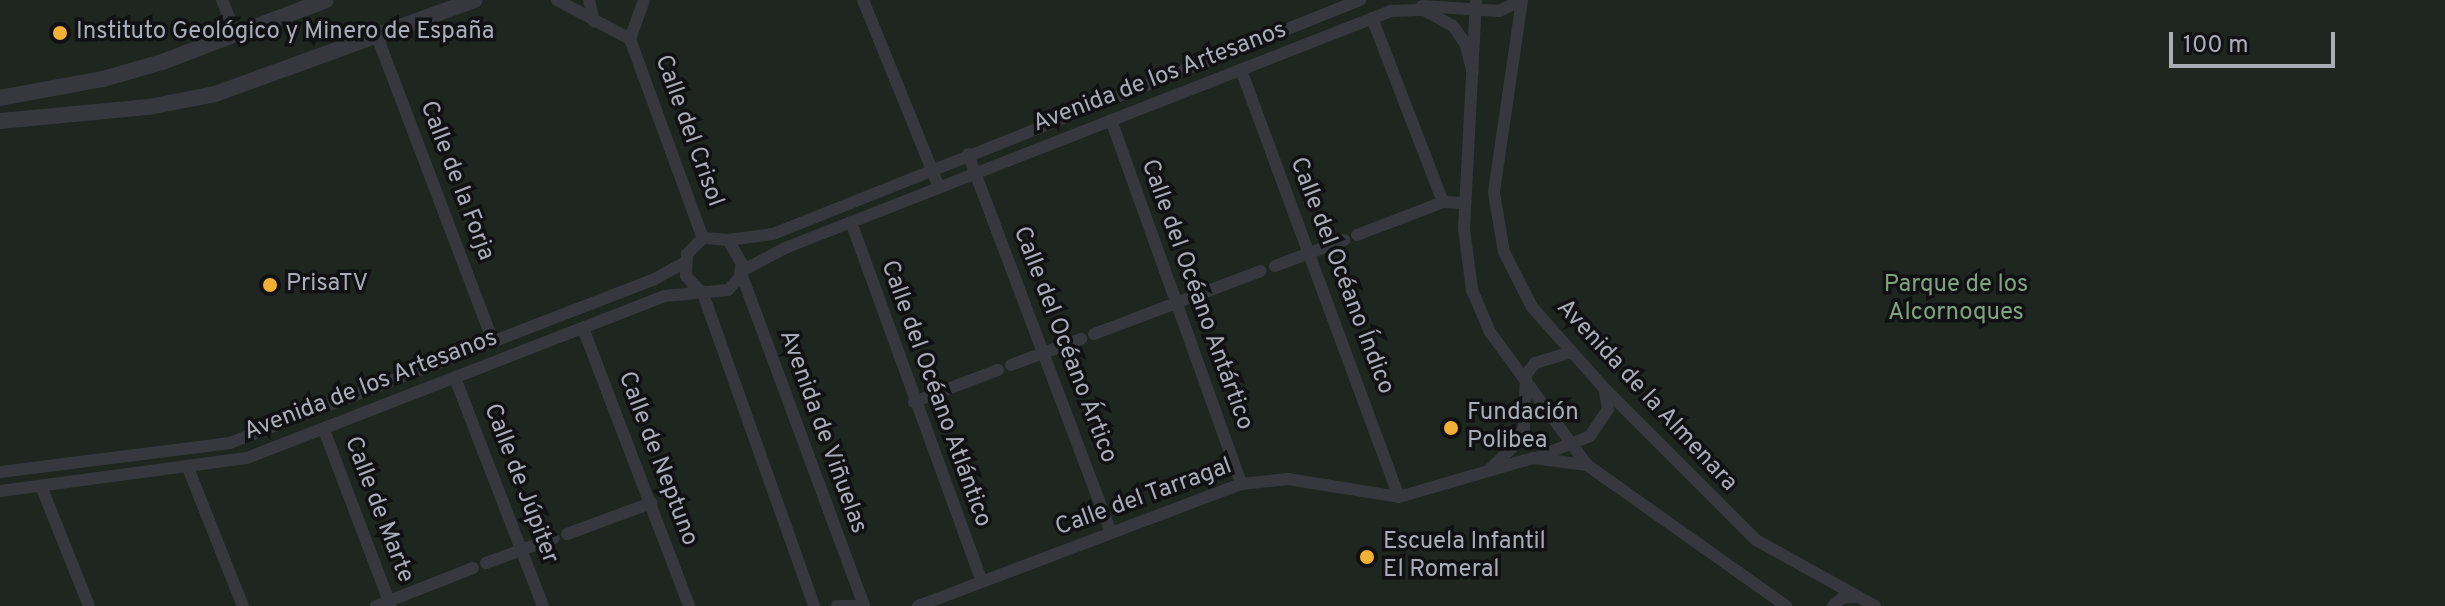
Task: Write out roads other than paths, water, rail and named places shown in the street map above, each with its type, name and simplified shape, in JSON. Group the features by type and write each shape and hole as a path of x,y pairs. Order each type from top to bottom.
{"street":[{"path":"222,0 236,35"},
{"path":"0,98 103,79 236,35 326,0"},
{"path":"0,121 149,107 215,94 474,0"},
{"path":"545,0 560,3 630,39 644,0"},
{"path":"589,0 594,21"},
{"path":"863,0 927,169 939,187"},
{"name":"Avenida de los Artesanos","path":"728,240 773,234 927,169 1360,0"},
{"name":"Avenida de los Artesanos","path":"741,272 851,222 1372,18 1407,7 1476,3 1499,11 1522,0"},
{"name":"Avenida de la Almenara","path":"1522,0 1494,193 1497,222 1515,279 1571,352 1603,387 1756,540 1875,606"},
{"path":"1476,3 1463,203 1472,290 1490,332 1527,389 1587,465 1786,606"},
{"path":"1407,7 1437,15 1453,26 1465,43 1473,72"},
{"path":"1372,18 1443,202"},
{"name":"Calle de la Forja","path":"377,36 493,342"},
{"name":"Calle del Crisol","path":"630,39 703,238"},
{"name":"Calle del Océano Índico","path":"1241,70 1399,497"},
{"name":"Calle del Océano Antártico","path":"1111,120 1174,304 1241,484"},
{"path":"968,154 975,174"},
{"name":"Calle del Océano Ártico","path":"975,174 1111,532"},
{"path":"1357,235 1443,202 1463,203"},
{"name":"Calle del Océano Atlántico","path":"851,222 914,402 982,581"},
{"path":"701,291 728,290 741,272 738,250 728,240 703,238 691,248 685,262 690,282 701,291 814,606"},
{"path":"1275,266 1344,240"},
{"name":"Avenida de los Artesanos","path":"0,472 230,443 653,280 685,262"},
{"path":"1094,334 1261,271"},
{"name":"Avenida de Viñuelas","path":"741,272 863,606"},
{"name":"Avenida de los Artesanos","path":"0,491 247,458 664,296 701,291"},
{"name":"Calle de Neptuno","path":"583,328 689,606"},
{"path":"1011,365 1081,339"},
{"path":"1527,389 1526,375 1535,363 1571,352"},
{"path":"914,402 998,370"},
{"name":"Calle de Júpiter","path":"455,378 543,606"},
{"name":"Calle del Tarragal","path":"918,606 1241,484 1288,479 1399,497 1533,458 1572,445 1604,422 1608,401 1603,387"},
{"name":"Calle del Tarragal","path":"1485,473 1516,444 1524,427 1527,389"},
{"name":"Calle de Marte","path":"324,430 390,604"},
{"name":"Calle del Tarragal","path":"1533,458 1587,465"},
{"path":"188,468 243,606"},
{"path":"41,486 89,606"},
{"path":"376,606 390,604 480,566 651,503"},
{"path":"1833,606 1842,598 1858,597"},
{"path":"837,606 863,606"}],"place":[{"name":"Instituto Geológico y Minero de España","path":"60,33"},
{"name":"PrisaTV","path":"270,285"},
{"name":"Fundación Polibea","path":"1451,428"},
{"name":"Escuela Infantil El Romeral","path":"1367,557"}],"park label":[{"name":"Parque de los Alcornoques","path":"1956,300"}]}
